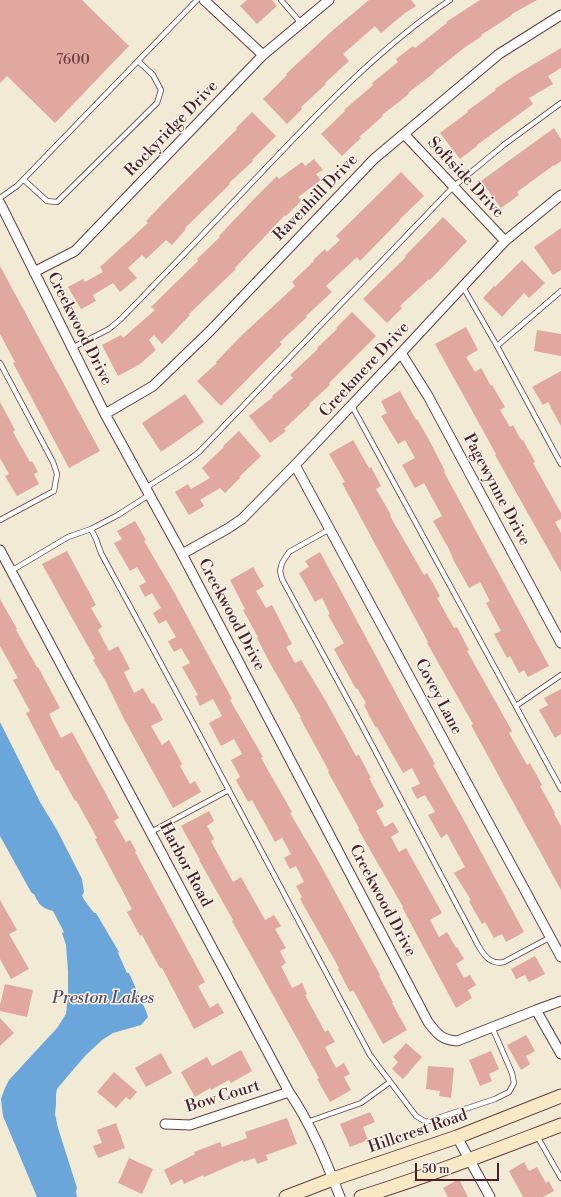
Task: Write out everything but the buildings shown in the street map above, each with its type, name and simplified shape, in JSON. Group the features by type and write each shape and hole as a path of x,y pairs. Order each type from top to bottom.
{"main road":[{"name":"Hillcrest Road","path":"286,1197 333,1179 457,1137 561,1096"},
{"path":"361,1197 470,1160 561,1125"}],"street":[{"path":"204,0 263,55"},
{"name":"Rockyridge Drive","path":"34,272 75,251 263,55 329,0"},
{"name":"Ravenhill Drive","path":"105,414 153,386 210,331 374,159 499,54 561,15"},
{"name":"Softside Drive","path":"404,134 505,242"},
{"name":"Creekmere Drive","path":"182,554 242,519 352,406 505,242 561,195"},
{"name":"Creekwood Drive","path":"0,203 105,414 182,554 428,1022 440,1036 450,1041 457,1042 492,1027"},
{"name":"Pagewynne Drive","path":"401,353 428,396 561,643"},
{"name":"Covey Lane","path":"295,465 561,957"},
{"name":"Harbor Road","path":"0,550 289,1092 307,1122 340,1197"},
{"path":"492,1027 561,1001"},
{"path":"536,1010 561,1054"},
{"name":"Bow Court","path":"166,1124 190,1125 289,1092"},
{"path":"457,1137 490,1197"}],"lane":[{"path":"0,198 24,180 197,0"},
{"path":"281,0 302,23"},
{"path":"71,348 109,329 121,319 325,107 364,69 398,39 450,0"},
{"path":"24,180 47,201 57,202 157,103 161,90 153,75 138,61"},
{"path":"11,570 68,537 91,529 118,514 199,452 454,187 505,144 561,104"},
{"path":"463,287 561,464"},
{"path":"497,346 561,291"},
{"path":"0,363 53,462 57,474 54,491 0,520"},
{"path":"352,406 561,789"},
{"path":"91,529 101,553 370,1055 416,1116 426,1122 495,1099 509,1092 514,1083 512,1073 492,1027"},
{"path":"330,529 289,552 282,563 280,570 282,579 361,724 482,953 494,962 504,962 553,941"},
{"path":"516,706 561,676"},
{"path":"151,832 229,790"},
{"path":"307,1122 361,1103 390,1082"},
{"path":"537,1134 561,1178"}],"water":[{"name":"Preston Lakes","path":"0,722 40,802 57,830 82,879 84,892 82,896 94,913 96,913 119,952 118,953 127,973 129,973 148,1017 141,1025 113,1033 102,1040 85,1056 57,1089 55,1114 77,1188 77,1197 37,1197 3,1116 1,1099 9,1080 57,1028 66,1014 68,997 68,971 66,945 62,933 64,932 53,911 41,905 31,892 0,836"}]}
